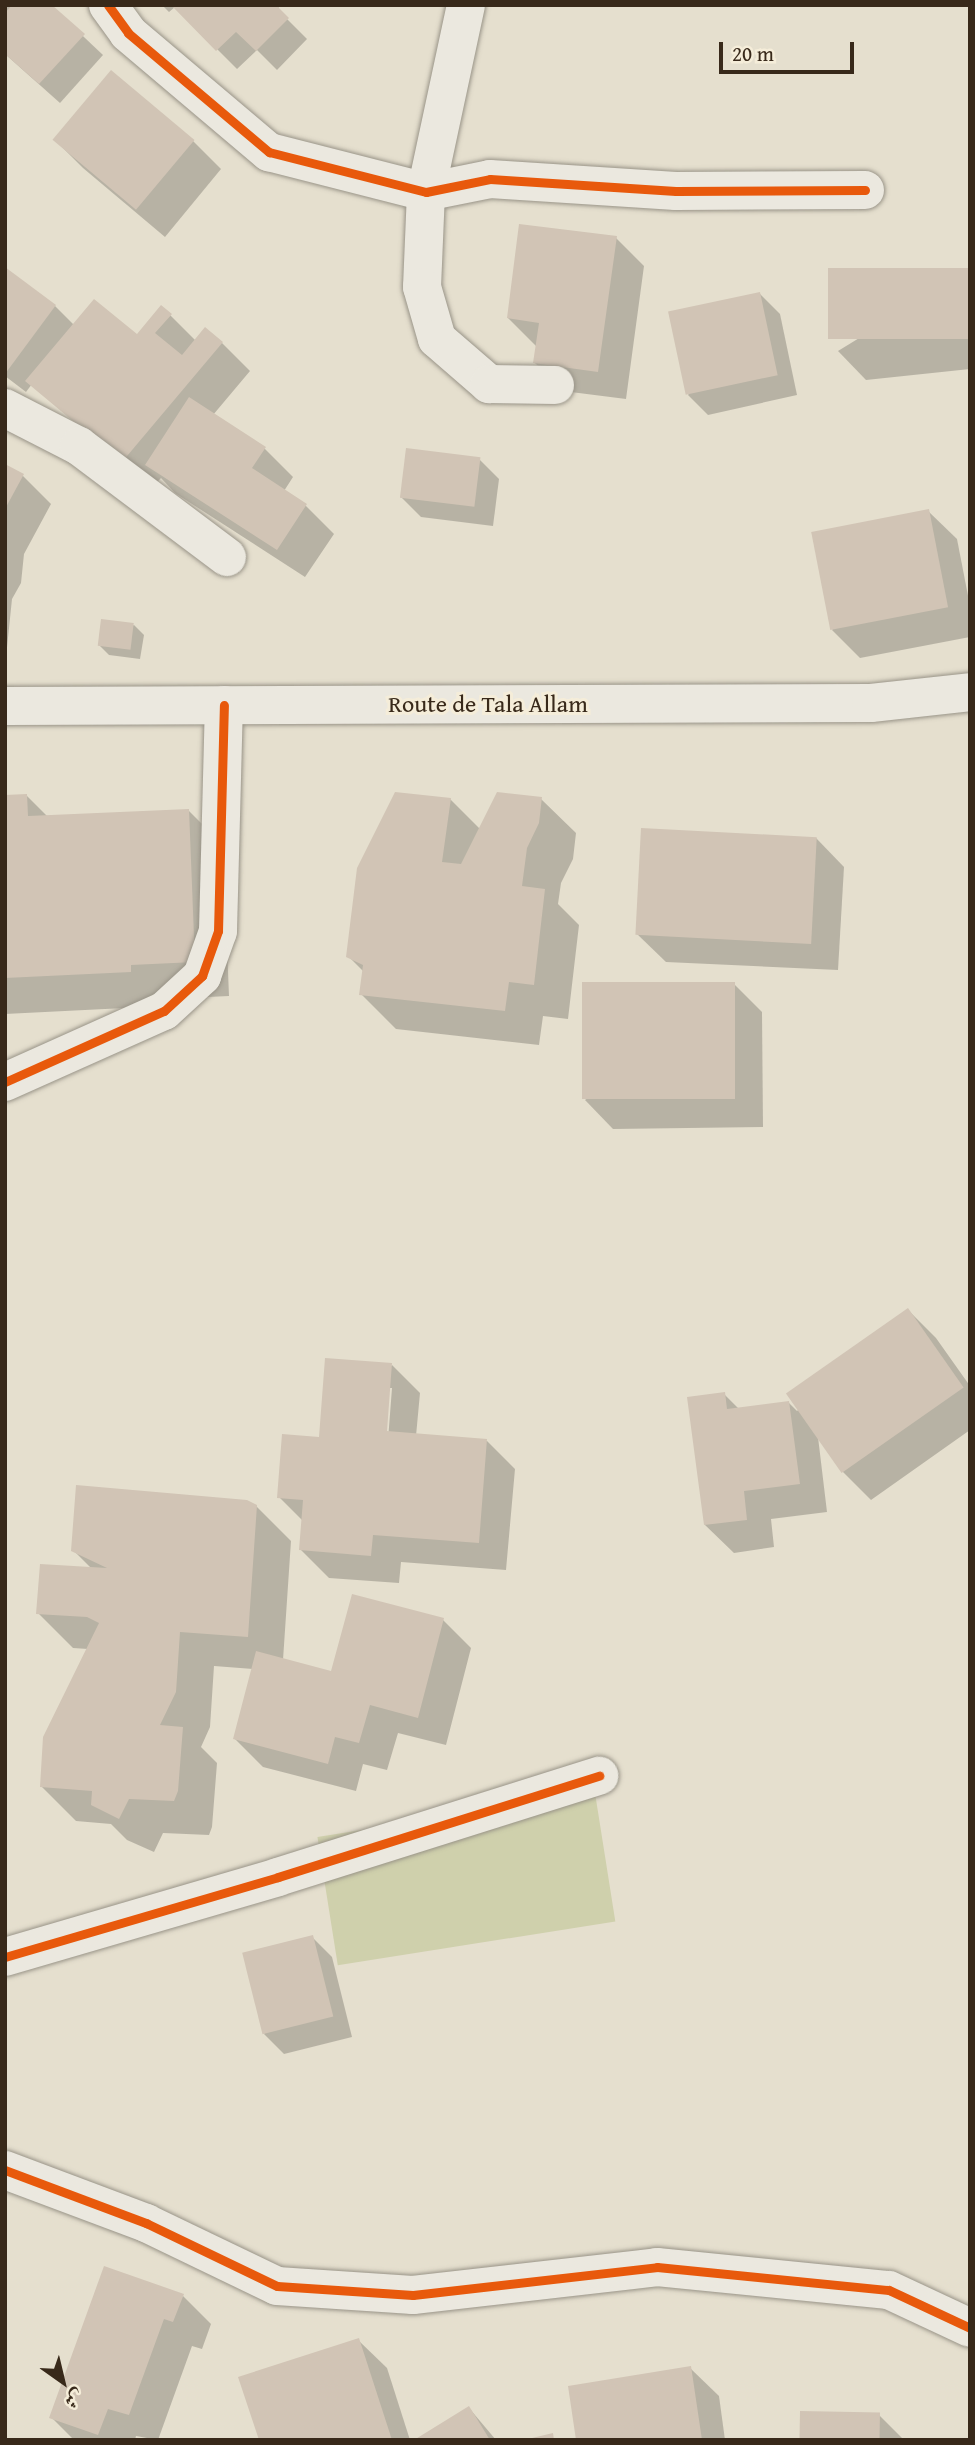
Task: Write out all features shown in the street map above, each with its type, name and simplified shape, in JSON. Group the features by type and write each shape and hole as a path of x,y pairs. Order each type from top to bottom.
{"street":[{"path":"108,5 128,33 269,152 426,192 490,179 676,191 865,190"},
{"path":"466,5 426,192 422,287 437,338 489,384 555,385"},
{"path":"5,408 79,446 227,557"},
{"name":"Route de Tala Allam","path":"5,706 871,703 970,692"},
{"path":"5,1082 164,1011 202,976 218,931 224,705"},
{"path":"5,1957 599,1776"},
{"path":"5,2170 146,2223 277,2287 413,2295 657,2267 889,2291 970,2328"}],"green space":[{"path":"595,1793 615,1921 338,1965 317,1837"}],"building":[{"path":"12,5 52,5 85,34 39,84 5,54 5,13"},
{"path":"171,5 276,5 289,18 256,51 236,32 216,51"},
{"path":"111,70 194,140 136,210 53,140"},
{"path":"519,224 617,236 598,372 533,363 539,323 507,318"},
{"path":"5,267 56,305 5,374"},
{"path":"828,268 970,268 970,339 828,339"},
{"path":"760,292 778,375 686,395 668,312"},
{"path":"94,299 137,334 161,305 172,314 155,333 182,355 205,327 223,342 122,462 25,381"},
{"path":"189,397 266,447 252,468 307,504 277,550 145,465"},
{"path":"406,448 480,457 474,507 400,498"},
{"path":"5,464 24,474 5,509"},
{"path":"929,509 948,607 830,630 811,532"},
{"path":"101,619 134,623 130,650 98,646"},
{"path":"395,792 451,798 442,862 461,864 497,792 542,797 539,823 527,848 522,886 545,889 534,985 509,982 505,1011 359,995 363,965 346,957 357,868"},
{"path":"27,794 28,816 189,809 195,962 131,965 131,972 5,978 5,795"},
{"path":"641,828 817,837 811,944 635,935"},
{"path":"582,982 735,982 735,1099 582,1099"},
{"path":"908,1308 964,1387 842,1473 786,1393"},
{"path":"325,1358 392,1363 387,1431 487,1439 479,1543 373,1535 371,1556 299,1550 303,1500 277,1498 282,1434 319,1437"},
{"path":"725,1392 727,1409 789,1401 800,1484 744,1491 747,1520 704,1525 687,1397"},
{"path":"76,1485 247,1500 257,1505 248,1637 180,1632 176,1692 160,1725 183,1727 178,1791 174,1801 129,1799 119,1819 91,1805 92,1791 40,1787 43,1737 99,1623 87,1617 36,1614 40,1564 107,1568 71,1551"},
{"path":"352,1594 444,1618 418,1718 370,1705 359,1743 335,1737 328,1764 233,1739 256,1651 331,1671"},
{"path":"313,1935 333,2017 262,2034 242,1953"},
{"path":"104,2266 184,2294 173,2322 164,2319 129,2415 108,2409 98,2435 49,2418"},
{"path":"359,2338 392,2440 259,2440 238,2377"},
{"path":"691,2366 702,2440 576,2440 568,2386"},
{"path":"469,2406 490,2440 414,2440"},
{"path":"800,2411 880,2412 880,2440 799,2440"},
{"path":"553,2433 554,2440 528,2439"}],"cycle path":[{"path":"108,5 128,33 269,152 426,192 490,179 676,191 865,190"},
{"path":"5,1082 164,1011 202,976 218,931 224,705"},
{"path":"5,1957 278,1877 599,1776"},
{"path":"5,2170 146,2223 277,2286 413,2295 657,2267 889,2290 970,2328"}]}
